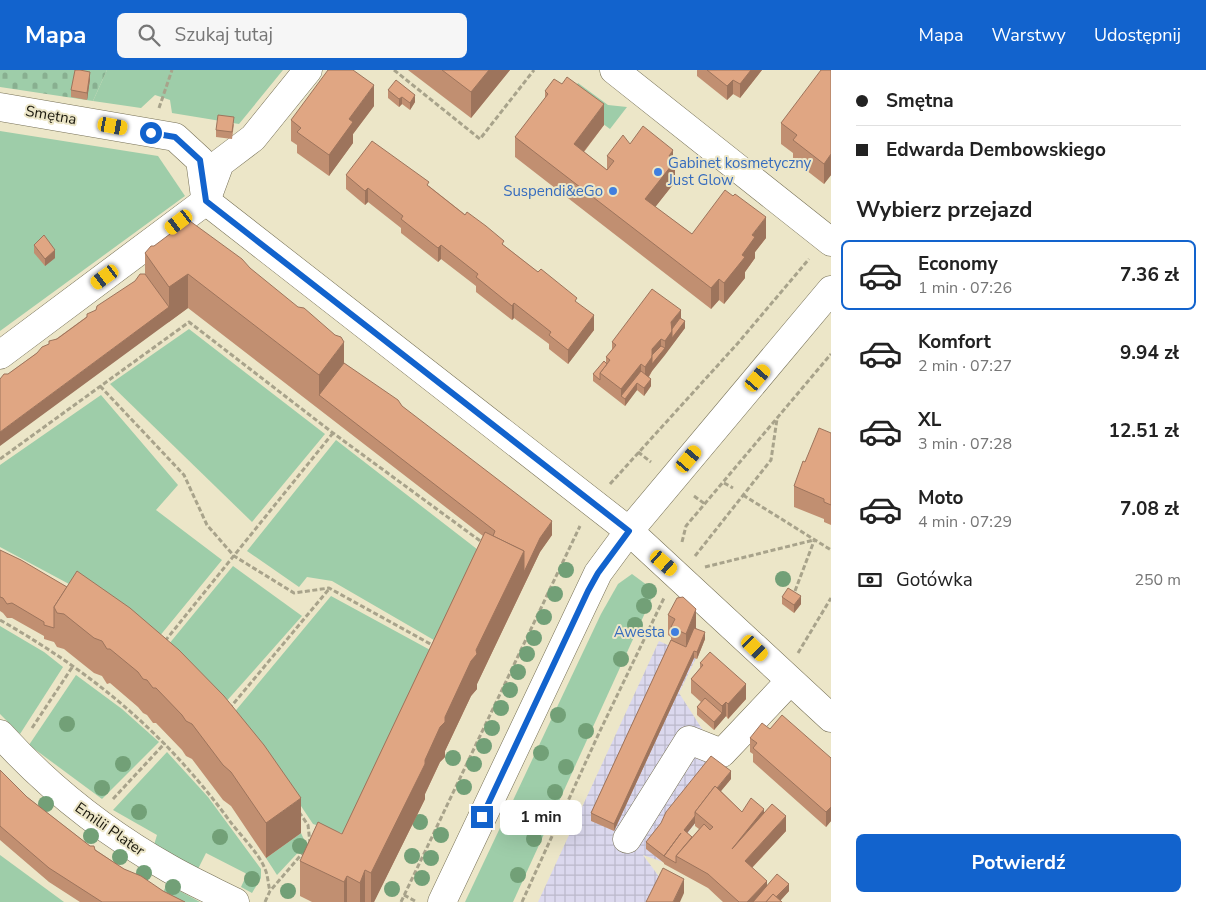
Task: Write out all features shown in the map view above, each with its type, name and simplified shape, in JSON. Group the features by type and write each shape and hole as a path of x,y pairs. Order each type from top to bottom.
{"street":[{"path":"0,355 206,201 220,163 253,138 308,70"},
{"path":"614,70 828,240"},
{"name":"Smętna","path":"0,107 175,137 200,160 206,201"},
{"path":"206,201 629,531 831,718"},
{"path":"442,902 598,573 629,531 831,290"},
{"path":"627,839 689,740 722,753 786,677"},
{"name":"Emilii Plater","path":"8,743 67,798 95,818 170,870 235,902"}],"path":[{"path":"151,133 172,70"},
{"path":"394,70 480,140 534,70"},
{"path":"401,902 560,564 592,504 738,343 828,240"},
{"path":"0,459 189,322 333,433 489,547"},
{"path":"682,538 686,526 831,355"},
{"path":"100,386 184,475 207,525 234,556 294,593 330,588 441,650"},
{"path":"692,559 771,460 776,419"},
{"path":"162,645 333,433"},
{"path":"638,452 659,468"},
{"path":"724,483 733,488"},
{"path":"690,492 705,504"},
{"path":"743,495 831,550"},
{"path":"700,571 706,566 814,540"},
{"path":"796,591 814,540"},
{"path":"225,714 330,588"},
{"path":"522,902 599,732 668,592"},
{"path":"786,677 794,659 831,598"},
{"path":"0,620 45,646 126,705 165,743 211,795 265,868 270,891"},
{"path":"8,743 73,666"},
{"path":"95,818 165,743"},
{"path":"297,809 308,825 310,844 314,849"},
{"path":"265,902 270,891 310,844"},
{"path":"404,895 418,902"}],"shaded area":[{"path":"659,641 696,658 679,693 731,774 666,863 643,855 663,882 653,902 538,902"}],"green space":[{"path":"0,70 107,70 93,101 0,87"},
{"path":"107,70 283,70 239,124 172,113 170,100 155,95 141,108 93,101"},
{"path":"578,83 608,105 627,107 610,129 567,97"},
{"path":"0,131 158,156 185,196 0,331"},
{"path":"189,329 325,434 252,522 110,384"},
{"path":"101,395 178,485 156,510 222,560 154,643 69,584 0,547 0,465"},
{"path":"336,440 482,553 439,643 332,581 307,577 299,587 247,551"},
{"path":"233,566 302,616 224,704 164,650"},
{"path":"632,574 655,591 513,902 465,902 601,614 618,584"},
{"path":"331,596 432,651 345,834 313,824 277,770 232,715"},
{"path":"0,626 44,652 63,667 20,734 0,714"},
{"path":"76,675 122,709 159,742 102,799 29,745"},
{"path":"167,752 208,797 261,869 261,878 252,893 241,887 247,874 206,853 197,871 154,845 157,835 113,810"},
{"path":"301,833 306,844 277,875 266,858"},
{"path":"0,855 64,902 0,902"},
{"path":"167,884 200,902 158,902"}],"building":[{"path":"75,70 90,72 87,93 71,90"},
{"path":"328,70 353,70 374,85 349,119 353,122 329,155 297,132 301,128 291,120"},
{"path":"442,70 489,70 471,92"},
{"path":"707,70 751,70 740,84 733,80 727,86"},
{"path":"821,70 831,70 831,154 824,164 793,140 797,135 781,123"},
{"path":"567,77 604,104 574,144 607,170 614,161 607,156 623,135 630,144 643,126 673,150 669,156 675,161 645,199 692,234 725,190 733,196 735,194 766,217 752,235 755,237 742,255 745,257 724,283 719,279 711,288 515,137 548,94 545,91 554,79 562,84"},
{"path":"396,80 415,95 410,103 402,97 399,99 388,90"},
{"path":"218,115 234,117 232,132 216,130"},
{"path":"372,141 429,182 427,185 465,215 467,212 486,226 504,241 502,244 538,272 541,269 577,298 575,301 594,315 568,350 549,335 551,332 514,303 512,306 476,277 478,274 441,245 438,248 401,219 403,216 368,188 365,191 346,175"},
{"path":"183,216 242,259 250,268 298,307 304,308 335,335 341,337 344,342 319,375 188,274 169,287 145,253 151,246 154,246 170,234"},
{"path":"44,235 55,250 45,259 34,245"},
{"path":"140,274 145,274 169,307 0,432 0,379 4,374 8,374 37,353 42,347 49,344 49,341 57,339 87,317 87,314 96,310 97,306 135,281"},
{"path":"652,289 681,310 671,322 672,331 665,341 661,339 652,349 652,357 645,367 641,364 621,389 600,373 610,360 606,357 616,345 612,342"},
{"path":"680,318 685,321 672,338 672,329"},
{"path":"661,346 665,348 652,364 652,355"},
{"path":"604,361 607,364 600,373 600,380 593,374"},
{"path":"344,363 398,400 402,406 552,521 540,538 524,572 524,551 493,536 495,531 319,395"},
{"path":"641,371 651,379 644,388 637,383 625,399 621,396"},
{"path":"819,428 831,433 831,505 824,502 824,499 794,486 803,461 805,462"},
{"path":"485,532 524,551 476,650 477,654 471,661 445,717 445,722 440,727 425,760 425,764 371,873 365,870 360,883 347,876 344,882 300,861 318,822 342,834"},
{"path":"0,550 67,587 54,607 54,628 44,625 44,622 12,603 7,604 0,597"},
{"path":"77,571 130,608 179,650 224,696 264,745 301,798 266,823 231,772 223,765 192,724 186,721 156,688 153,688 138,672 110,649 107,649 102,641 94,638 64,614 57,613 54,607"},
{"path":"788,588 801,596 794,605 782,597"},
{"path":"683,597 696,609 686,634 671,627 675,619 668,615 677,598"},
{"path":"694,628 705,632 697,652 694,651 614,824 591,813 671,640 686,647"},
{"path":"710,652 746,684 728,704 726,702 722,706 691,679 703,665 700,663"},
{"path":"705,698 722,713 714,722 697,707"},
{"path":"782,715 831,758 831,807 826,812 753,748 757,743 750,738 762,723 770,729"},
{"path":"711,756 731,771 717,788 715,786 684,830 692,837 676,856 676,863 646,842 661,823 666,812"},
{"path":"0,770 27,797 90,846 94,846 95,850 124,869 141,876 163,891 185,902 102,902 49,868 0,826"},
{"path":"715,786 742,812 751,798 764,809 732,849 772,804 786,816 745,861 767,881 747,902 739,902 708,874 676,856 704,824 710,830 713,827 695,812"},
{"path":"663,868 684,879 673,902 646,902"},
{"path":"777,874 789,884 776,897 773,894 766,902 753,902"},
{"path":"773,894 782,902 766,902"}],"place":[{"name":"Gabinet kosmetyczny Just Glow","path":"658,172"},
{"name":"Suspendi&eGo","path":"613,191"},
{"name":"Awesta","path":"675,632"}],"route":[{"path":"151,133 175,137 200,160 206,201 629,531 613,551 588,591 482,817"}]}
